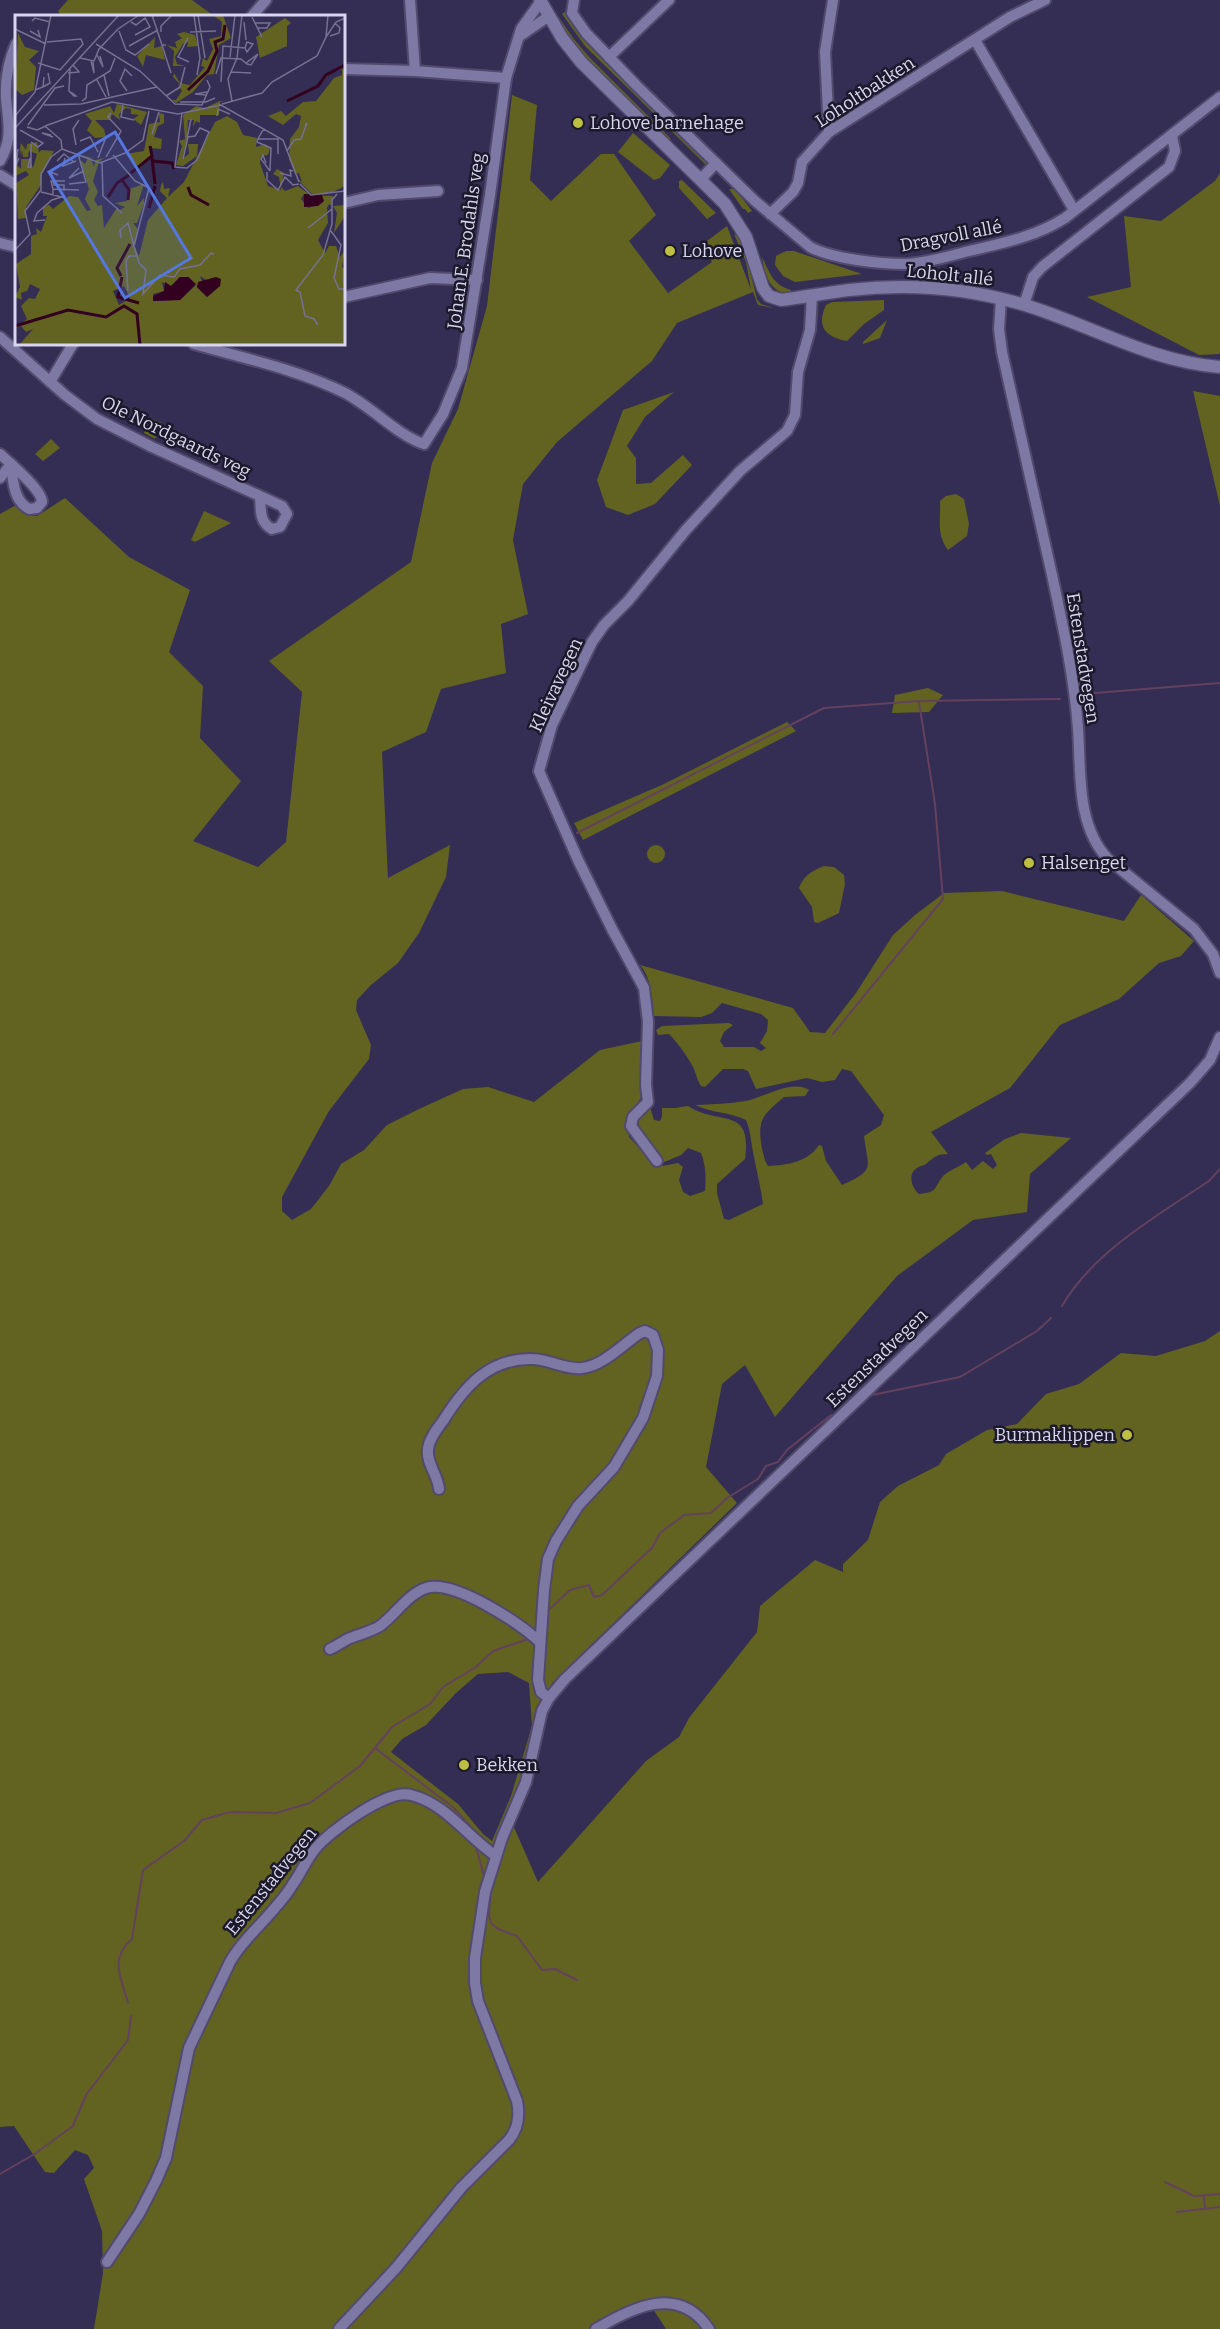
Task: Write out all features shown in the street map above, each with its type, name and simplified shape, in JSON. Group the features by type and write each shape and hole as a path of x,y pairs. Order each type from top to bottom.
{"street":[{"path":"253,15 266,0"},
{"path":"410,0 415,70"},
{"path":"574,0 572,13 586,33 716,163 701,179"},
{"path":"609,57 669,0"},
{"path":"829,132 825,52 833,0"},
{"name":"Loholtbakken","path":"770,214 793,192 802,162 829,132 1010,17 1045,0"},
{"name":"Loholt allé","path":"541,1 562,38 581,62 725,204 741,226 765,292 777,299 851,290 922,286 977,293 1074,321 1165,358 1192,365 1220,367"},
{"name":"Johan E. Brodahls veg","path":"197,345 291,372 343,392 365,405 409,438 424,444 443,414 460,375 477,280 506,78 525,24 541,1"},
{"path":"520,36 549,16"},
{"path":"975,40 1074,210"},
{"path":"0,161 6,151 10,132 6,74 15,47"},
{"path":"345,69 415,70 506,78"},
{"name":"Dragvoll allé","path":"716,163 770,214 818,252 840,257 905,264 927,261 1026,237 1053,225 1220,97"},
{"path":"1024,305 1033,278 1042,267 1169,167 1175,151 1172,136"},
{"path":"0,175 15,184"},
{"path":"345,203 378,195 438,191"},
{"path":"0,243 15,247"},
{"path":"345,297 430,278 477,280"},
{"name":"Kleivavegen","path":"657,1161 631,1126 633,1117 648,1102 646,1085 648,1022 644,988 578,860 539,771 552,725 592,642 604,625 628,601 685,531 740,471 787,431 795,415 798,372 810,330 812,296"},
{"name":"Estenstadvegen","path":"1001,299 999,329 1002,352 1035,492 1072,674 1083,804 1089,827 1100,850 1108,859 1194,929 1213,954 1220,973"},
{"name":"Ole Nordgaards veg","path":"0,337 78,405 108,425 260,496"},
{"path":"50,381 73,345"},
{"path":"0,454 11,464 0,478"},
{"name":"Estenstadvegen","path":"339,2329 396,2268 452,2199 516,2130 519,2116 517,2101 478,2001 475,1958 485,1892 496,1856 522,1792 540,1719 549,1698 565,1679 1190,1083 1210,1060 1220,1037"},
{"path":"439,1489 428,1455 430,1443 454,1402 480,1375 503,1363 524,1359 545,1360 582,1368 601,1360 640,1333 645,1331 653,1335 658,1350 658,1369 653,1394 643,1418 614,1467 578,1506 552,1549 546,1573 538,1686 541,1692 549,1698"},
{"path":"330,1649 348,1639 372,1631 418,1592 433,1586 457,1592 480,1603 518,1625 540,1642"},
{"name":"Estenstadvegen","path":"107,2262 139,2214 162,2166 172,2134 189,2048 230,1962 237,1949 289,1891 319,1844 340,1826 374,1804 391,1795 406,1793 420,1797 453,1818 475,1841 496,1856"},
{"path":"596,2329 632,2311 668,2303 689,2309 709,2329"}],"shaded area":[{"path":"68,0 192,0 213,15 60,15 58,11"},
{"path":"547,0 589,57 671,139 669,141 581,53 567,35"},
{"path":"569,9 706,161 706,165 585,46 562,14"},
{"path":"512,95 537,105 530,180 551,201 601,154 614,154 656,215 629,241 668,293 712,262 703,244 727,226 751,290 746,262 734,234 743,244 757,299 761,304 774,308 758,305 753,292 677,323 652,361 557,442 523,484 513,540 528,614 501,624 506,673 441,689 426,732 382,752 388,878 450,845 446,877 419,933 398,963 357,1000 356,1010 371,1045 369,1059 329,1111 282,1197 282,1211 292,1220 311,1209 329,1186 341,1164 364,1150 387,1125 419,1109 463,1089 488,1087 534,1102 600,1050 642,1041 644,1049 643,1093 628,1123 629,1137 657,1167 678,1163 683,1167 679,1180 683,1192 690,1196 705,1191 704,1162 701,1153 688,1148 681,1155 662,1163 634,1121 650,1107 654,1120 660,1121 662,1108 688,1106 699,1112 738,1124 744,1131 745,1159 717,1184 724,1219 729,1220 763,1204 748,1125 746,1120 740,1117 695,1105 746,1101 787,1088 802,1087 809,1090 805,1096 784,1097 766,1114 760,1131 765,1159 768,1166 790,1163 803,1159 819,1145 822,1146 826,1161 842,1185 865,1171 868,1162 864,1136 881,1125 884,1115 851,1071 842,1069 835,1080 822,1082 807,1078 756,1089 748,1071 723,1069 705,1087 701,1086 691,1063 676,1041 669,1034 658,1035 656,1030 662,1026 729,1023 733,1025 724,1032 720,1041 724,1047 754,1047 761,1051 766,1048 760,1043 767,1031 768,1020 761,1014 722,1003 712,1013 701,1017 654,1016 649,983 640,965 793,1008 810,1032 825,1033 856,993 893,935 944,893 1002,891 1124,921 1141,895 1194,941 1181,956 1159,963 1119,999 1060,1025 1010,1088 931,1132 948,1154 936,1156 914,1171 911,1177 914,1188 919,1194 933,1190 944,1175 966,1162 972,1170 983,1161 993,1169 997,1165 991,1154 985,1153 1005,1139 1021,1133 1071,1138 1030,1174 1027,1212 973,1220 897,1276 775,1417 745,1365 722,1384 706,1467 737,1503 552,1683 513,1825 538,1882 646,1761 679,1737 689,1718 757,1632 760,1606 815,1560 843,1572 843,1564 868,1540 880,1502 898,1486 939,1465 946,1454 987,1430 1017,1424 1046,1394 1079,1384 1121,1353 1156,1356 1205,1341 1220,1331 1220,2329 666,2329 653,2309 617,2322 606,2329 94,2329 103,2273 102,2231 84,2179 94,2168 88,2155 75,2150 54,2173 45,2172 14,2126 0,2127 0,514 16,505 24,514 37,516 65,498 129,557 190,590 169,652 203,686 200,738 241,781 193,841 258,867 286,842 302,692 269,661 411,562 432,463 458,409 487,306","holes":["508,1672 529,1683 532,1726 511,1796 492,1841 483,1834 458,1804 391,1752 402,1739 426,1725 456,1693 478,1674"]},
{"path":"633,133 670,165 660,178 654,180 618,152"},
{"path":"1220,173 1220,354 1199,355 1087,297 1131,287 1124,216 1161,221 1215,181"},
{"path":"682,180 716,213 707,219 679,188 679,181"},
{"path":"729,189 735,189 752,211 748,213 743,209"},
{"path":"786,251 794,251 862,274 795,282 783,276 775,265 776,256"},
{"path":"762,257 773,278 780,285 791,290 792,294 778,291 770,283"},
{"path":"884,300 884,310 864,324 847,341 833,337 822,325 826,305 832,302"},
{"path":"887,320 880,338 863,344 863,342"},
{"path":"1193,391 1220,396 1220,506"},
{"path":"674,392 645,417 627,446 636,458 636,484 651,483 683,455 692,465 655,504 628,515 606,507 597,480 623,410"},
{"path":"150,418 162,423 155,439 144,433"},
{"path":"51,439 60,448 43,461 35,454"},
{"path":"956,494 964,499 969,524 967,536 948,550 940,532 940,501 946,496"},
{"path":"204,511 231,523 195,542 191,540"},
{"path":"928,688 943,695 929,712 892,713 895,695"},
{"path":"787,722 796,731 583,840 574,823 664,784"},
{"path":"656,845 662,848 665,854 662,860 656,863 650,860 647,854 650,848"},
{"path":"824,866 834,867 844,875 845,884 839,913 818,923 814,922 812,907 799,888 809,874"}],"waterway":[{"path":"1082,694 1220,683"},
{"path":"577,833 824,708 919,701 1060,699"},
{"path":"833,1034 943,899 935,804 919,702"},
{"path":"1062,1306 1091,1268 1109,1252 1148,1221 1209,1181 1220,1169"},
{"path":"872,1395 960,1377 1037,1331 1051,1318"},
{"path":"551,1608 570,1590 589,1585 594,1597 602,1595 652,1548 660,1533 684,1515 711,1513 727,1498 758,1479 766,1466 778,1462 787,1450 831,1415"},
{"path":"128,2003 120,1977 119,1961 125,1946 132,1939 143,1870 184,1841 202,1820 230,1812 276,1813 310,1803 360,1766 392,1727 430,1704 443,1687 476,1667 493,1651 528,1639"},
{"path":"375,1748 454,1808 474,1831"},
{"path":"476,1847 484,1876"},
{"path":"490,1895 491,1923 498,1929 517,1936 542,1970 555,1969 577,1980"},
{"path":"0,2174 33,2155 73,2126 86,2095 128,2040 131,2016"},
{"path":"1165,2182 1194,2196 1220,2194"},
{"path":"1204,2196 1205,2207"},
{"path":"1177,2212 1220,2207"}],"place":[{"name":"Lohove barnehage","path":"578,123"},
{"name":"Lohove","path":"670,251"},
{"name":"Halsenget","path":"1029,863"},
{"name":"Burmaklippen","path":"1127,1435"},
{"name":"Bekken","path":"464,1765"}]}
